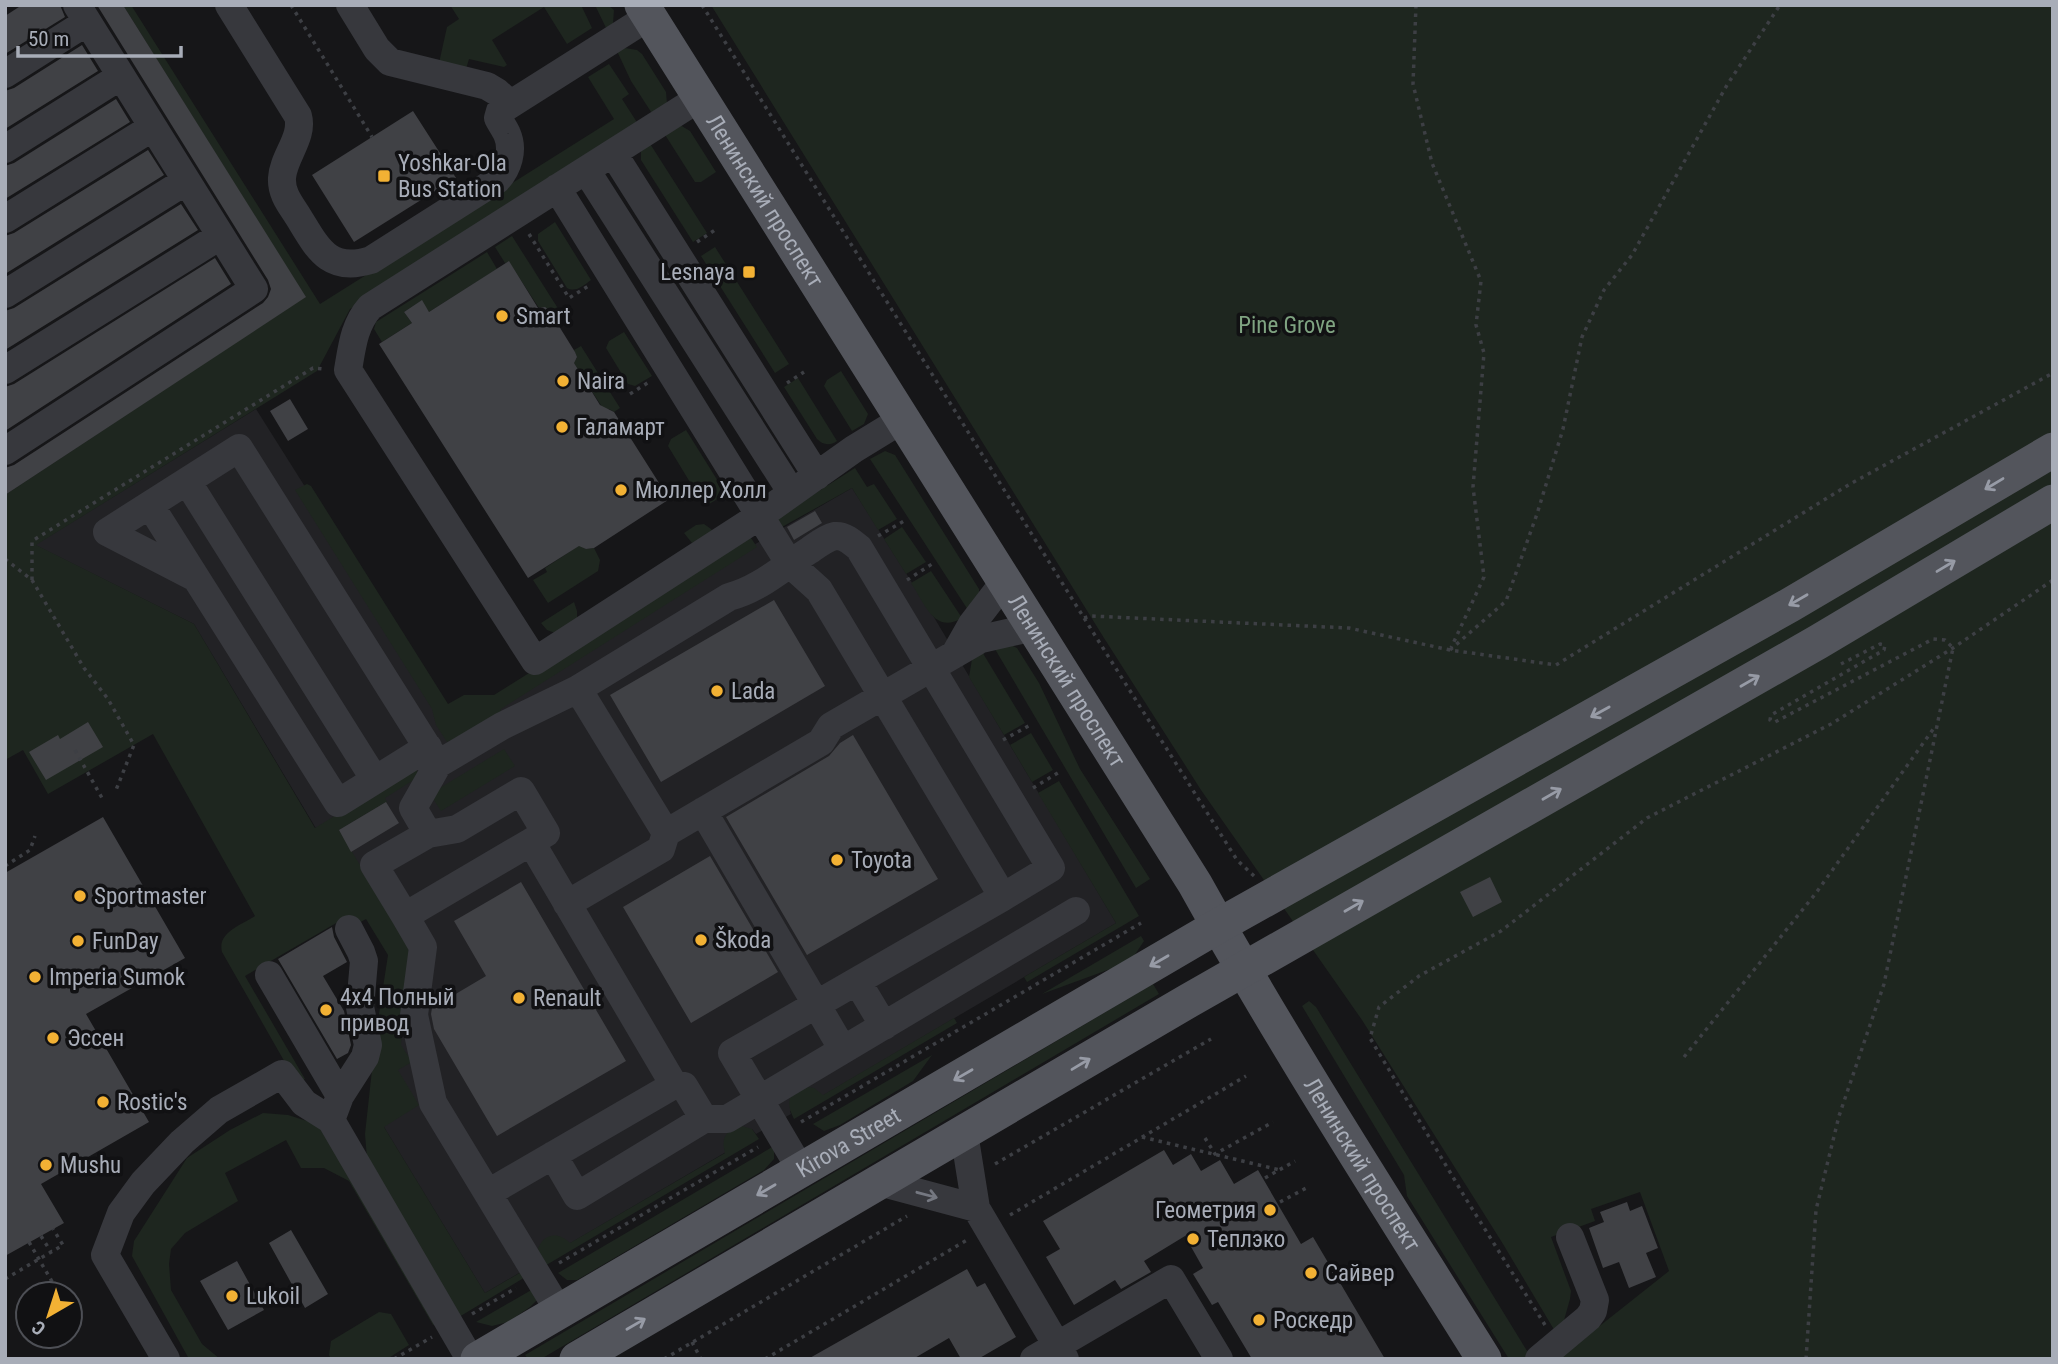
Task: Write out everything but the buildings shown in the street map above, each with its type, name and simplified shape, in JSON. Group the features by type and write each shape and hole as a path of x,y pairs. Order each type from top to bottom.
{"main road":[{"name":"Ленинский проспект","path":"646,11 1195,884 1330,1112 1484,1359"},
{"name":"Kirova Street","path":"497,1354 559,1311 1218,926 1790,605 2053,450"},
{"path":"577,1359 1244,969 1818,642 2053,502"}],"lane":[{"path":"229,5 298,116 298,131 284,164 284,193 320,251 335,260 353,264 371,260 497,180 506,166 510,150 508,134 499,122 500,111 646,11"},
{"path":"350,5 377,49 390,62 487,86 510,104"},
{"path":"5,74 82,14 254,289 5,451"},
{"path":"5,149 121,76"},
{"path":"701,97 370,307 356,328 348,370 535,661 761,515 854,449 903,419"},
{"path":"5,219 153,127"},
{"path":"613,152 817,476"},
{"path":"586,170 792,493"},
{"path":"5,294 186,181"},
{"path":"557,188 789,563 819,590 1003,897"},
{"path":"5,370 220,236"},
{"path":"196,578 107,532 239,448 433,755"},
{"path":"187,481 375,780"},
{"path":"150,505 338,803 375,780 502,726 578,689 729,597 747,592 764,582 789,563 835,536 843,537 859,548 1051,869 732,1053 801,1170"},
{"path":"955,654 972,624 1005,581"},
{"path":"567,904 661,849 666,833 821,742 831,726 981,639 1034,627"},
{"path":"578,689 666,833"},
{"path":"428,834 413,808 433,755"},
{"path":"405,916 546,833 521,791 457,829 428,834 374,865 423,947 414,1015 433,1103 559,1311"},
{"path":"703,811 844,1050"},
{"path":"531,842 674,1086"},
{"path":"553,1155 577,1196 704,1119 727,1119 1076,911"},
{"path":"335,1108 365,1057 368,1045 360,1007 364,961 349,929"},
{"path":"269,975 335,1108 470,1359"},
{"path":"857,981 884,1026"},
{"path":"166,1359 106,1255 121,1213 143,1183 182,1142 219,1110 282,1074 304,1103 335,1108"},
{"path":"488,1193 674,1086 680,1085 687,1090 704,1119"},
{"path":"964,1133 981,1218 1052,1354 1171,1279 1219,1359"},
{"path":"879,1182 981,1218"},
{"path":"1548,1352 1593,1311 1595,1300 1570,1237"}],"path":[{"path":"291,5 372,137"},
{"path":"702,5 1237,860 1255,877 1268,898"},
{"path":"1416,5 1413,84 1432,163 1481,281 1476,325 1484,353 1473,487 1483,577 1450,650"},
{"path":"1450,650 1506,601 1563,429 1582,337 1604,290 1632,255 1727,85 1780,5"},
{"path":"516,214 569,298"},
{"path":"32,580 32,541 313,368 348,370"},
{"path":"1084,618 1091,616 1349,628 1450,650 1556,666 1850,484 2053,373"},
{"path":"5,559 32,580 134,745 116,790"},
{"path":"909,579 932,564"},
{"path":"1548,1352 1466,1199 1370,1038 1379,1007 1419,976 1501,931 1647,818 1831,724 2053,580"},
{"path":"1806,1359 1816,1210 1839,1116 1884,984 1952,648 1945,639 1934,639 1775,722 1770,720 1771,715 1884,650 1885,645 1880,644 1833,667"},
{"path":"982,753 1032,724"},
{"path":"1684,1057 1816,893 1936,727"},
{"path":"75,750 102,798"},
{"path":"1011,801 1061,771"},
{"path":"5,866 30,850 35,836"},
{"path":"765,1359 981,1218 1142,1137 1246,1076"},
{"path":"1215,1154 1273,1122"},
{"path":"1142,1137 1280,1170"},
{"path":"1205,1138 1215,1154"},
{"path":"1265,1178 1295,1161"},
{"path":"1280,1202 1310,1186"},
{"path":"5,1279 63,1245 53,1229"},
{"path":"41,1236 51,1252"},
{"path":"29,1242 51,1280"},
{"path":"692,1342 701,1359"}],"shaded area":[{"path":"256,409 459,731 745,550 852,488 935,619 1116,923 822,1096 790,1111 791,1114 756,1134 752,1129 726,1152 485,1293 384,1127 391,954 194,624 35,545"}],"green space":[{"path":"123,5 131,5 320,304 614,119 588,77 609,64 629,94 622,99 640,127 350,309 317,371 36,545 194,624 315,828 414,767 420,776 385,798 388,804 386,802 339,830 409,947 401,1045 412,1062 398,1070 419,1105 384,1127 485,1293 523,1271 527,1276 459,1317 367,1158 365,1134 388,955 366,919 357,924 338,922 245,976 305,1079 303,1080 291,1073 222,952 221,945 227,934 255,916 153,734 48,794 23,750 5,760 5,495 305,297"},
{"path":"450,5 581,5 592,28 567,44 544,7 492,40 507,65 504,67 469,59 466,69 439,63 447,27 459,19"},
{"path":"595,5 608,5 614,10 613,23 607,30"},
{"name":"Pine Grove","path":"711,5 2053,5 2053,1359 1558,1359 1669,1271 1640,1192 1591,1209 1595,1221 1551,1237 1571,1291 1559,1338 1362,1020 1201,790 1104,638"},
{"path":"625,48 637,50 642,54 666,92 667,104 655,118 631,81 617,51"},
{"path":"680,125 690,131 716,172 701,182 695,182 662,130"},
{"path":"647,139 707,233 693,242 641,160 641,149"},
{"path":"555,222 591,280 577,289 567,288 538,241 538,234"},
{"path":"512,236 559,310 552,315 544,307 539,308 509,262 505,263 495,247"},
{"path":"715,247 789,364 775,373 701,256"},
{"path":"487,252 497,269 429,312 421,301 404,312 412,323 382,342 374,329 376,322"},
{"path":"624,332 652,376 635,386 628,384 606,348 609,341"},
{"path":"581,346 620,408 614,412 604,410 573,362 577,358 574,350"},
{"path":"841,371 868,414 864,424 852,431 824,386 827,380"},
{"path":"798,378 837,441 834,443 822,443 817,439 784,387"},
{"path":"686,430 726,494 709,504 702,502 668,446 671,439"},
{"path":"885,451 895,455 979,589 979,595 970,613 870,459"},
{"path":"855,468 867,487 874,484 897,519 878,530 852,488 782,527 778,517"},
{"path":"307,484 311,486 448,704 464,695 494,695 749,535 757,547 501,709 499,721 447,742 436,725 432,709 295,490"},
{"path":"704,524 715,535 692,543 684,533 696,525"},
{"path":"902,527 926,562 906,574 884,539"},
{"path":"580,545 586,549 594,548 600,560 598,571 548,603 533,580 547,572 545,568"},
{"path":"931,571 962,618 944,622 925,607 911,583"},
{"path":"574,602 577,620 555,633 547,630 541,623"},
{"path":"992,644 1017,648 1039,683 1080,769 1150,879 1136,888"},
{"path":"981,650 1025,723 1004,735 969,677 972,659"},
{"path":"1031,733 1053,770 1032,782 1010,745"},
{"path":"504,749 515,766 441,811 430,794"},
{"path":"1059,781 1139,916 1027,982 1024,977 1116,923 1038,793"},
{"path":"1141,936 1144,941 1134,956 1113,968 1042,994"},
{"path":"1153,984 1159,994 541,1359 528,1359 525,1355"},
{"path":"1309,1001 1316,1007 1532,1359 1509,1359 1407,1196 1404,1175 1302,1006"},
{"path":"954,1018 957,1023 794,1119 790,1097 808,1087 823,1095"},
{"path":"932,1055 913,1081 840,1125 824,1131 813,1124"},
{"path":"263,1113 288,1115 326,1127 440,1321 433,1325 349,1181 324,1168 301,1168 286,1140 225,1173 238,1201 185,1233 171,1249 171,1290 202,1344 220,1359 189,1359 132,1256 134,1241 187,1158 230,1130"},
{"path":"738,1125 752,1129 759,1139 543,1267 537,1252 546,1238 556,1236 570,1243 725,1153 725,1136"},
{"path":"774,1146 774,1159 764,1170 577,1280 567,1280 558,1273"},
{"path":"540,1285 538,1299 508,1322 492,1326 476,1322"},
{"path":"379,1312 391,1314 409,1345 387,1359 331,1359 331,1341"}],"place":[{"name":"Yoshkar-Ola Bus Station","path":"384,176"},
{"name":"Lesnaya","path":"749,272"},
{"name":"Smart","path":"502,316"},
{"name":"Naira","path":"563,381"},
{"name":"Галамарт","path":"562,427"},
{"name":"Мюллер Холл","path":"621,490"},
{"name":"Lada","path":"717,691"},
{"name":"Toyota","path":"837,860"},
{"name":"Sportmaster","path":"80,896"},
{"name":"Škoda","path":"701,940"},
{"name":"FunDay","path":"78,941"},
{"name":"Imperia Sumok","path":"35,977"},
{"name":"Renault","path":"519,998"},
{"name":"4x4 Полный привод","path":"326,1010"},
{"name":"Эссен","path":"53,1038"},
{"name":"Rostic's","path":"103,1102"},
{"name":"Mushu","path":"46,1165"},
{"name":"Геометрия","path":"1270,1210"},
{"name":"Теплэко","path":"1193,1239"},
{"name":"Сайвер","path":"1311,1273"},
{"name":"Lukoil","path":"232,1296"},
{"name":"Роскедр","path":"1259,1320"}]}
